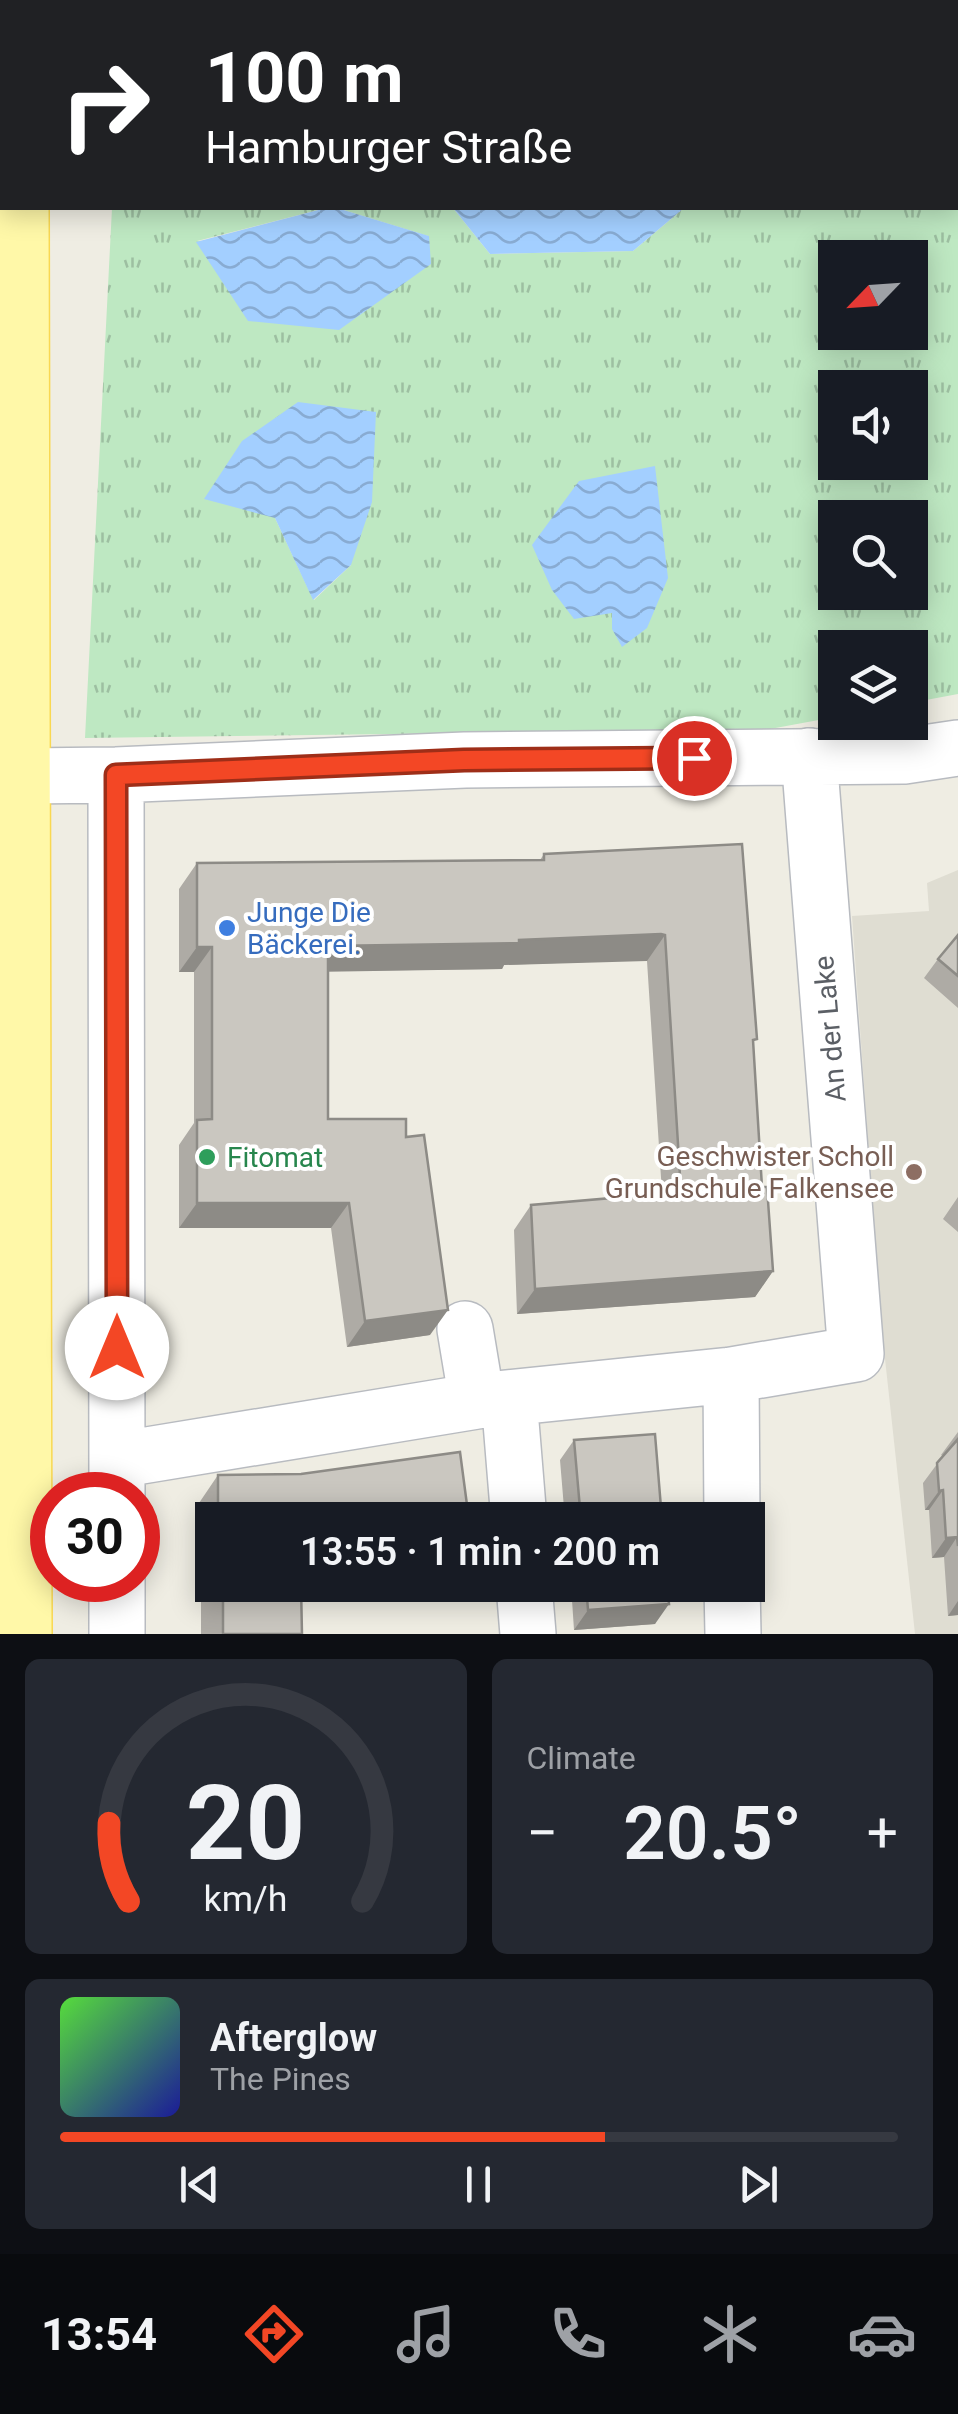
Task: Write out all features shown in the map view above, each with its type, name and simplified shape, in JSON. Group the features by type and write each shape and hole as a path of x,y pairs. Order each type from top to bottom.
{"main road":[{"path":"21,210 11,277 24,776 12,1280 24,1634"}],"street":[{"path":"24,776 464,760 904,756 958,748"},
{"name":"An der Lake","path":"146,1472 493,1400 731,1375 856,1354 809,756"},
{"path":"116,775 117,1472"},
{"path":"466,1328 493,1400 515,1502"},
{"path":"731,1375 732,1502"},
{"path":"117,1602 117,1634"},
{"path":"525,1602 528,1634"},
{"path":"732,1602 733,1634"}],"shaded area":[{"name":"Geschwister Scholl Grundschule Falkensee","path":"958,870 958,1634 915,1634 881,1322 852,916 929,911 927,883"}],"green space":[{"path":"112,210 318,210 197,241 428,236 344,210 455,210 490,254 633,251 682,210 958,210 958,694 928,700 928,630 818,630 818,720 770,729 85,738","holes":["275,518 351,565 314,600"]}],"water":[{"path":"318,210 344,210 429,236 431,264 339,330 248,321 196,242"},
{"path":"455,210 682,210 633,251 490,254"},
{"path":"298,402 376,412 372,502 351,565 313,600 275,518 204,499 242,441"},
{"path":"655,466 668,578 647,628 622,647 612,629 612,613 574,619 552,590 532,545 579,481"}],"building":[{"path":"742,844 757,1039 753,1040 762,1187 767,1187 773,1271 535,1289 531,1205 681,1192 665,935 661,934 519,943 328,946 328,1119 406,1119 406,1137 424,1135 448,1310 365,1321 349,1203 197,1203 197,1120 212,1119 212,947 197,947 197,863 544,860 544,854"},
{"path":"958,935 958,976 938,959"},
{"path":"655,1434 661,1502 579,1502 574,1440"},
{"path":"958,1439 958,1546 957,1537 946,1538 937,1463"},
{"path":"460,1452 467,1502 218,1502 218,1475 301,1474"},
{"path":"223,1602 301,1602 302,1634 223,1634"},
{"path":"587,1602 669,1604 588,1610"}],"place":[{"name":"Junge Die Bäckerei.","path":"227,928"},
{"name":"Fitomat","path":"207,1157"},
{"name":"Geschwister Scholl Grundschule Falkensee","path":"914,1172"}],"route":[{"path":"117,1348 116,775 464,760 694,758"}]}
